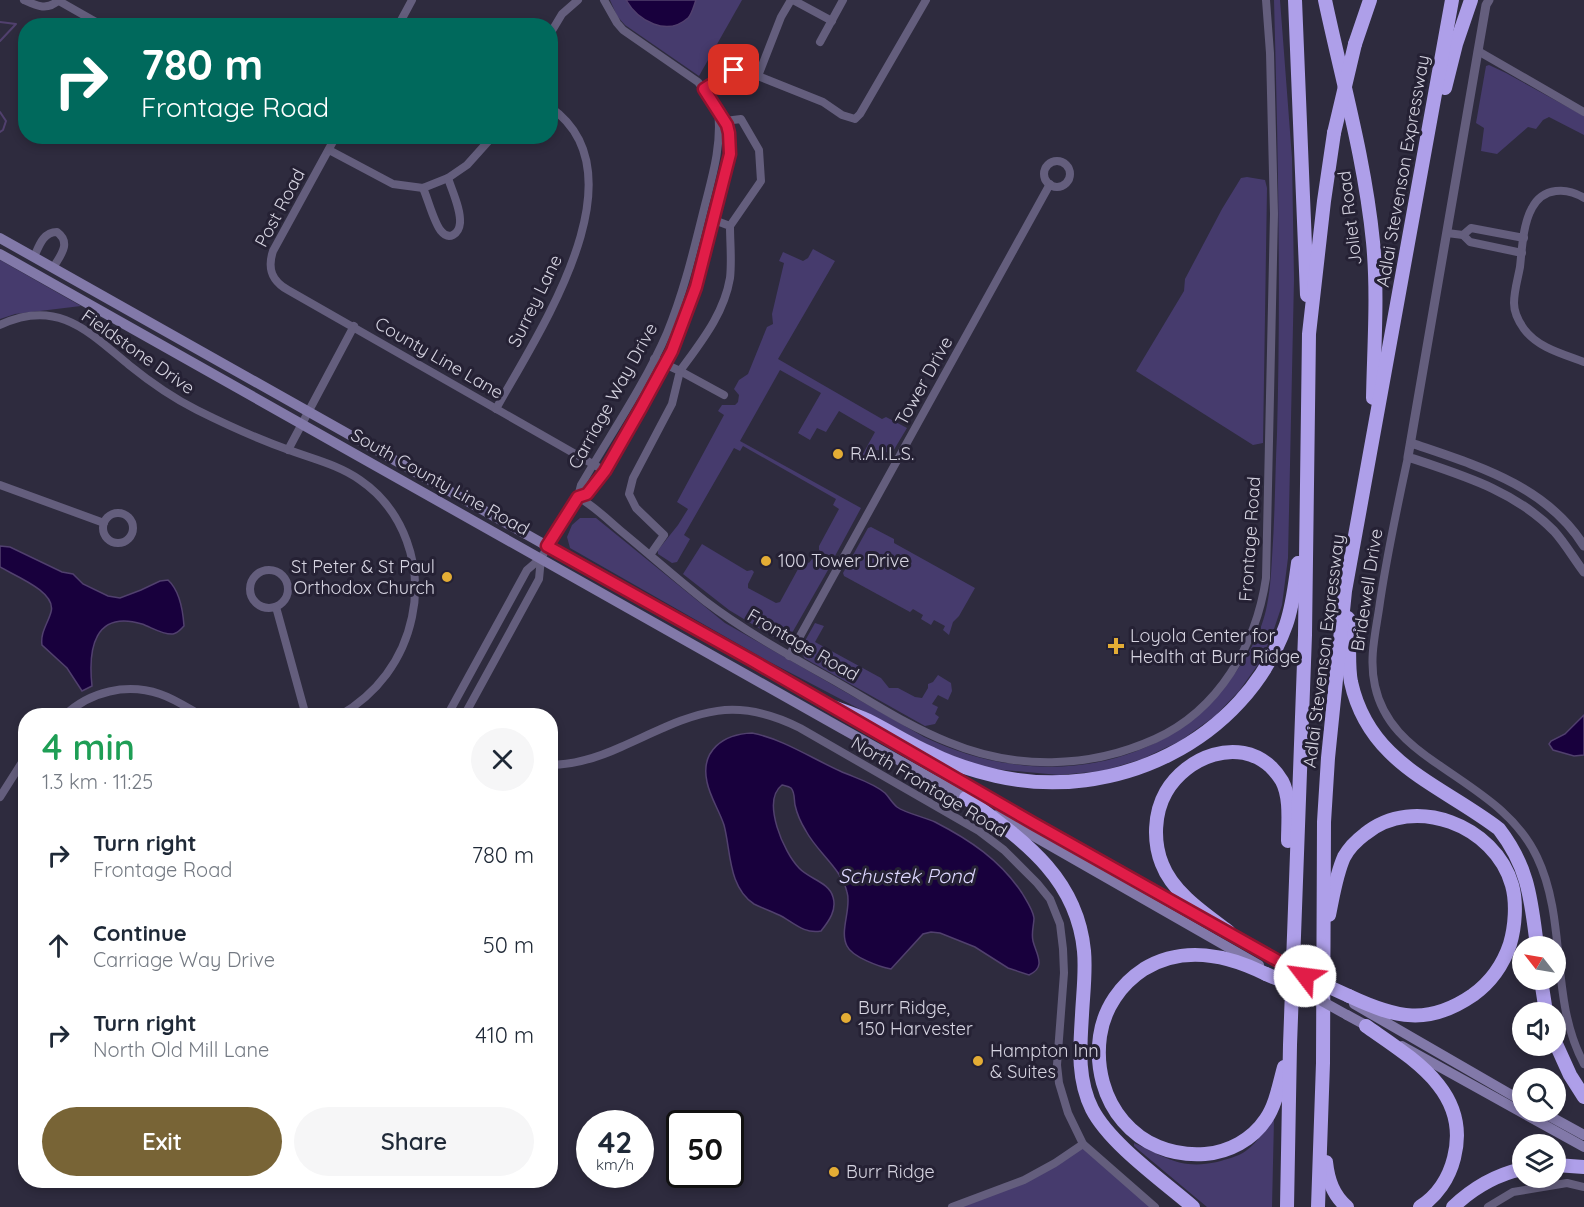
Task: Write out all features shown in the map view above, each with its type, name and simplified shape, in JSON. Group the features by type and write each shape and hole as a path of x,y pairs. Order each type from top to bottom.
{"highway":[{"path":"1295,0 1309,334"},
{"name":"Joliet Road","path":"1324,0 1359,147 1373,243 1376,292 1373,435"},
{"name":"Adlai Stevenson Expressway","path":"1287,1207 1290,1045 1305,635 1309,334 1334,133 1355,44 1370,0"},
{"name":"Adlai Stevenson Expressway","path":"1318,1207 1323,1063 1324,822 1328,758 1345,591 1452,0"},
{"path":"1421,173 1431,145 1456,44 1471,0"},
{"path":"833,707 864,718 933,755 998,776 1045,782 1090,781 1153,764 1196,740 1215,725 1232,709 1262,672 1285,627 1291,607 1306,513"},
{"path":"1345,591 1350,635 1351,681 1366,723 1392,757 1440,791 1484,818 1505,837 1525,874 1536,936"},
{"path":"1229,932 1191,902 1168,876 1162,864 1157,837 1158,813 1170,785 1177,777 1205,757 1222,751 1251,754 1268,764 1283,783 1286,797 1289,867 1295,908"},
{"path":"966,798 1035,853 1063,887 1078,920 1083,943 1080,1062 1089,1102 1111,1136 1193,1207"},
{"path":"1290,1045 1280,1083 1266,1119 1252,1135 1224,1152 1197,1155 1158,1148 1126,1124 1113,1108 1104,1089 1098,1056 1102,1026 1107,1010 1121,989 1148,966 1190,955 1213,955 1245,964 1383,1011 1416,1016 1447,1010 1480,990 1496,974 1506,956 1513,934 1515,915 1512,885 1492,850 1463,828 1435,817 1407,816 1386,820 1374,826 1357,840 1345,856 1332,898 1322,955"},
{"path":"1366,1026 1433,1078 1447,1094 1453,1107 1458,1135 1452,1166 1438,1190 1420,1207"},
{"path":"1561,1056 1584,1097"},
{"path":"1323,1063 1325,1156 1328,1176 1338,1198 1347,1207"},
{"path":"1566,1166 1584,1167"},
{"path":"1454,1207 1468,1193 1489,1179 1512,1172"}],"main road":[{"name":"South County Line Road","path":"0,238 1273,957 1347,1015 1584,1147"},
{"name":"South County Line Road","path":"0,254 966,798 1266,972"},
{"path":"1349,998 1512,1095"},
{"path":"1560,1122 1584,1135"}],"street":[{"path":"24,0 45,8 53,6 59,0 89,18"},
{"path":"402,18 412,0"},
{"path":"558,21 578,0"},
{"name":"Carriage Way Drive","path":"578,497 587,494 605,471 665,363 687,312 714,220 730,144 725,121 698,82 623,30 604,0"},
{"path":"758,76 781,17 792,0 832,21"},
{"path":"820,42 843,0"},
{"path":"704,89 734,70 758,76 823,102 842,115 855,119 926,0"},
{"name":"Frontage Road","path":"578,497 750,633 918,728 950,743 985,755 1011,760 1069,762 1093,760 1167,734 1195,715 1226,680 1248,643 1257,622 1264,589 1268,545 1274,214 1270,53 1266,0"},
{"name":"Bridewell Drive","path":"1489,0 1486,5 1411,443 1382,583 1372,667 1375,687 1389,720 1407,742 1507,815 1521,829 1535,853 1548,887 1566,1014 1572,1036 1584,1064"},
{"path":"1478,51 1584,112"},
{"name":"Carriage Way Drive","path":"578,497 581,485 654,359 677,308 718,153 718,111"},
{"name":"Surrey Lane","path":"496,409 548,316 564,282 578,244 590,194 589,166 585,151 569,124 558,114"},
{"path":"650,555 664,535 636,508 629,494 633,478 672,404 680,371 722,308 730,277 730,226 761,181 759,150 741,119 725,121"},
{"name":"Post Road","path":"269,263 273,251 332,144"},
{"path":"329,150 393,184 423,188 448,178 468,165 486,144"},
{"path":"712,177 724,180"},
{"path":"423,188 440,231 452,236 457,232 460,223 448,178"},
{"name":"Tower Drive","path":"789,656 1050,184"},
{"path":"1584,198 1566,190 1551,192 1542,197 1531,209 1524,238 1514,305 1520,322 1531,337 1539,343 1584,362"},
{"path":"714,220 730,226"},
{"path":"1463,235 1471,228 1524,238"},
{"path":"33,257 44,237 48,233 57,232 65,243 64,249 52,268"},
{"path":"1447,233 1463,235 1470,242 1522,253"},
{"name":"County Line Lane","path":"269,263 273,279 279,285 605,471"},
{"name":"Carriage Way Drive","path":"677,308 687,312"},
{"name":"Fieldstone Drive","path":"0,325 19,317 34,316 55,317 73,322 95,336 144,377 177,399 217,420 342,470 369,487 384,502 397,519 411,552 415,582 414,609 402,648 389,672 372,692 352,708"},
{"path":"288,450 354,326"},
{"path":"654,359 724,395"},
{"path":"1411,443 1508,479 1549,505 1584,546"},
{"path":"1408,458 1480,481 1518,501 1554,532 1584,572"},
{"path":"0,484 104,523"},
{"path":"468,708 539,579 541,558 547,546 578,497"},
{"path":"451,708 527,570 541,558"},
{"path":"267,568 277,570 287,580 288,595 283,603 276,607 263,607 255,603 249,593 250,583 255,573 267,568"},
{"path":"276,607 304,708"},
{"path":"76,708 108,691 128,689 160,694 187,708"},
{"name":"North Frontage Road","path":"558,765 602,756 701,712 749,711 783,720 800,728 979,831 1004,850 1037,883 1050,899 1060,924 1064,973 1057,1065 1059,1083 1068,1113 1083,1144 1155,1207"},
{"path":"0,797 18,769"},
{"path":"952,1207 1023,1180 1055,1163 1083,1144"},
{"path":"1488,1207 1513,1192 1567,1183 1584,1187"}],"shaded area":[{"path":"610,0 742,0 699,76 625,25 617,16"},
{"path":"1274,0 1280,0 1292,158 1294,279 1288,558 1282,605 1271,638 1257,666 1239,691 1215,716 1180,741 1142,759 1102,771 1059,775 982,768 936,749 766,660 570,548 567,537 572,525 580,518 596,518 725,623 924,737 963,753 1003,763 1044,767 1085,764 1124,755 1161,740 1195,717 1225,686 1250,650 1260,630 1270,584 1274,527 1279,325"},
{"path":"1489,65 1584,116 1584,135 1549,117 1543,120 1536,129 1528,127 1497,154 1481,151 1484,128 1476,123 1486,66"},
{"path":"1241,178 1265,180 1267,188 1263,443 1253,445 1136,371 1184,291 1185,279 1222,209"},
{"path":"813,249 835,261 778,359 882,419 886,417 907,428 892,453 871,451 861,462 859,461 875,432 839,411 826,432 817,428 810,440 798,433 821,393 780,370 740,441 861,508 835,556 830,557 819,550 819,546 839,509 833,505 836,499 743,446 740,451 734,448 684,535 690,539 677,562 672,563 658,554 658,550 688,509 677,502 724,415 718,411 722,405 735,405 738,402 739,395 734,389 739,380 748,374 767,327 773,324 772,314 784,263 779,261 783,252 803,261 808,258"},
{"path":"0,260 81,306 15,314 0,319"},
{"path":"871,527 894,539 894,543 975,588 953,622 949,635 943,630 945,626 934,620 931,625 921,619 923,615 913,609 910,612 844,576 843,573 868,528"},
{"path":"702,544 747,571 752,570 754,572 748,588 776,603 780,602 803,560 809,563 812,559 826,566 828,570 788,640 782,642 729,610 683,574"},
{"path":"815,623 824,626 815,642 881,678 889,688 898,688 922,698 928,684 933,682 938,675 951,683 952,691 948,700 938,695 932,704 938,707 935,714 939,717 935,724 925,726 804,658 801,648"},
{"path":"1274,1119 1272,1207 1207,1207 1134,1146 1134,1143 1183,1163 1217,1162 1247,1150"},
{"path":"1083,1144 1155,1207 952,1207 1004,1188"}],"water":[{"path":"626,0 696,0 688,18 680,24 662,26 645,20 631,8"},
{"path":"0,546 10,547 62,572 73,574 83,584 108,596 120,598 160,581 168,580 178,595 184,626 173,634 126,621 113,623 104,628 93,646 92,686 82,691 67,668 42,645 43,632 51,612 48,598 33,585 0,567"},
{"path":"1584,715 1584,755 1574,756 1553,750 1549,744 1551,741 1565,734"},
{"name":"Schustek Pond","path":"752,733 786,744 875,786 900,809 935,822 960,836 994,861 1013,881 1031,908 1034,918 1032,938 1039,960 1038,968 1029,975 1008,968 975,947 940,933 931,932 923,934 891,969 854,954 847,946 844,933 848,898 844,883 804,828 797,812 792,790 782,785 776,793 774,803 774,814 781,839 799,868 831,892 834,902 833,911 821,931 816,932 801,928 780,915 754,904 739,888 735,878 724,825 708,788 706,771 707,761 716,746 732,737"}],"waterway":[{"path":"0,22 16,24 0,41"},
{"path":"0,112 6,121 0,132"}],"place":[{"name":"R.A.I.L.S.","path":"838,454"},
{"name":"100 Tower Drive","path":"766,561"},
{"name":"St Peter & St Paul Orthodox Church","path":"447,577"},
{"name":"Loyola Center for Health at Burr Ridge","path":"1116,646"},
{"name":"Burr Ridge, 150 Harvester","path":"846,1018"},
{"name":"Hampton Inn & Suites","path":"978,1061"},
{"name":"Burr Ridge","path":"834,1172"}],"route":[{"path":"734,70 704,89 727,125 730,154 692,301 672,351 605,471 587,494 578,497 547,546 1305,976"}]}
